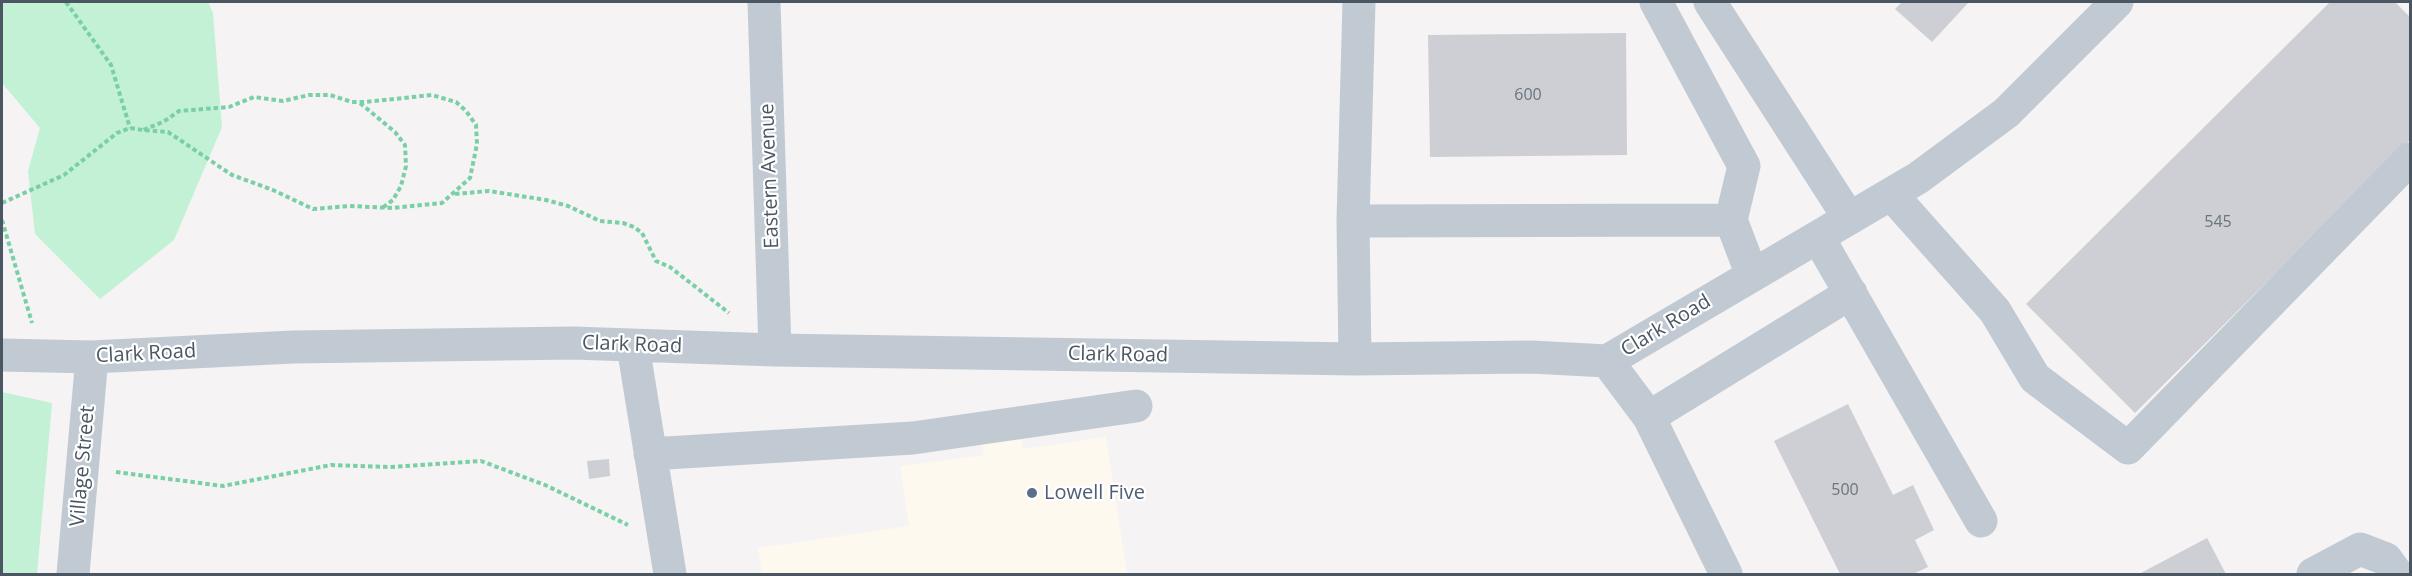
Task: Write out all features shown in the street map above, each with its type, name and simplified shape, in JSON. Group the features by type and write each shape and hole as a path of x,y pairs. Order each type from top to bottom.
{"street":[{"name":"Eastern Avenue","path":"764,2 775,350"},
{"path":"1355,358 1353,221 1359,2"},
{"path":"1656,2 1744,166 1731,220 1752,275"},
{"path":"1710,2 1849,218"},
{"name":"Clark Road","path":"2,355 92,357 293,347 573,344 775,350 1355,358 1530,357 1607,361 1918,178 2006,113 2117,2"},
{"path":"1891,194 1995,311 2036,378 2128,448 2410,159"},
{"path":"1353,221 1731,220"},
{"path":"1818,237 1981,521"},
{"path":"1648,417 1851,293"},
{"path":"633,346 667,559"},
{"name":"Village Street","path":"73,574 92,357"},
{"path":"1607,361 1648,417 1726,574"},
{"path":"650,454 913,438 1136,406"},
{"path":"2313,574 2360,549 2386,558 2397,574"}],"path":[{"path":"66,2 111,65 130,128"},
{"path":"2,203 64,176 117,133 130,128 143,130 168,132 232,175 273,190 313,209 350,206 381,208 442,203 455,194 470,178 476,158 476,125 456,102 432,95 359,102 330,95 309,94 283,102 254,97 229,108 179,111 163,122 143,130"},
{"path":"359,102 395,132 405,145 406,166 401,186 393,200 381,208"},
{"path":"455,194 489,191 546,200 568,206 600,221 623,223 634,227 642,233 656,261 670,267 731,315"},
{"path":"2,220 34,329 49,356"},
{"path":"82,469 223,486 331,465 391,467 481,461 545,485 667,559"}],"shaded area":[{"path":"1019,429 1023,449 1106,437 1127,574 762,574 758,548 909,526 900,466 984,455 980,435"}],"green space":[{"path":"2,2 208,2 213,13 222,127 174,240 100,299 35,234 28,171 40,128 2,83"},
{"path":"2,392 52,403 37,574 2,574"}],"building":[{"path":"1902,2 1969,2 1932,42 1895,9"},
{"path":"2330,2 2395,2 2410,17 2410,140 2135,413 2026,304"},
{"path":"1626,33 1627,155 1430,157 1428,35"},
{"path":"1848,404 1893,495 1913,485 1934,530 1915,540 1928,567 1913,574 1840,574 1774,441"},
{"path":"609,459 610,476 589,479 587,461"},
{"path":"2207,538 2226,574 2139,574"}],"place":[{"name":"Lowell Five","path":"1032,493"}]}
